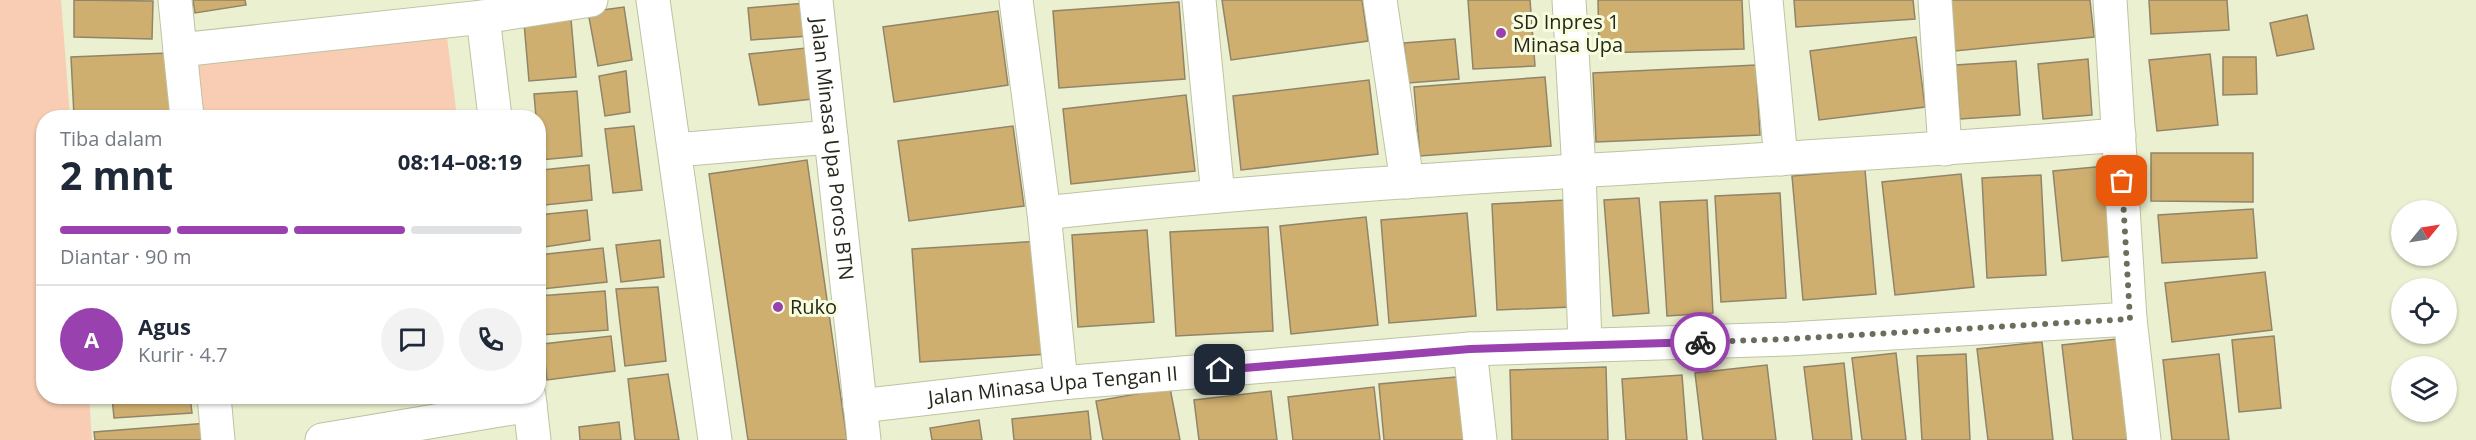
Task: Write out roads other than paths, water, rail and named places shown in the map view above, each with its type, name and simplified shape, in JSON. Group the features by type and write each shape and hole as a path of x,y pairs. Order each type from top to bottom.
{"street":[{"path":"175,0 186,110"},
{"path":"180,51 483,16 591,0"},
{"path":"653,0 715,440"},
{"name":"Jalan Minasa Upa Poros BTN","path":"816,0 864,440"},
{"path":"1016,0 1044,213 1061,383"},
{"path":"1199,0 1218,196"},
{"path":"1380,0 1407,182"},
{"path":"1569,0 1579,171 1585,345"},
{"path":"1766,0 1781,159"},
{"path":"1935,0 1945,149"},
{"path":"2110,0 2130,319 2144,440"},
{"path":"483,16 494,110"},
{"path":"1044,213 1218,196 1407,182 1945,149 2119,135"},
{"path":"675,150 831,137"},
{"name":"Jalan Minasa Upa Tengan II","path":"860,406 1061,383 1470,349 1788,339 2130,319"},
{"path":"1470,349 1480,440"},
{"path":"215,404 218,440"},
{"path":"322,440 508,404"},
{"path":"530,404 534,440"}],"place":[{"name":"SD Inpres 1 Minasa Upa","path":"1501,33"},
{"name":"Ruko","path":"778,307"}]}
